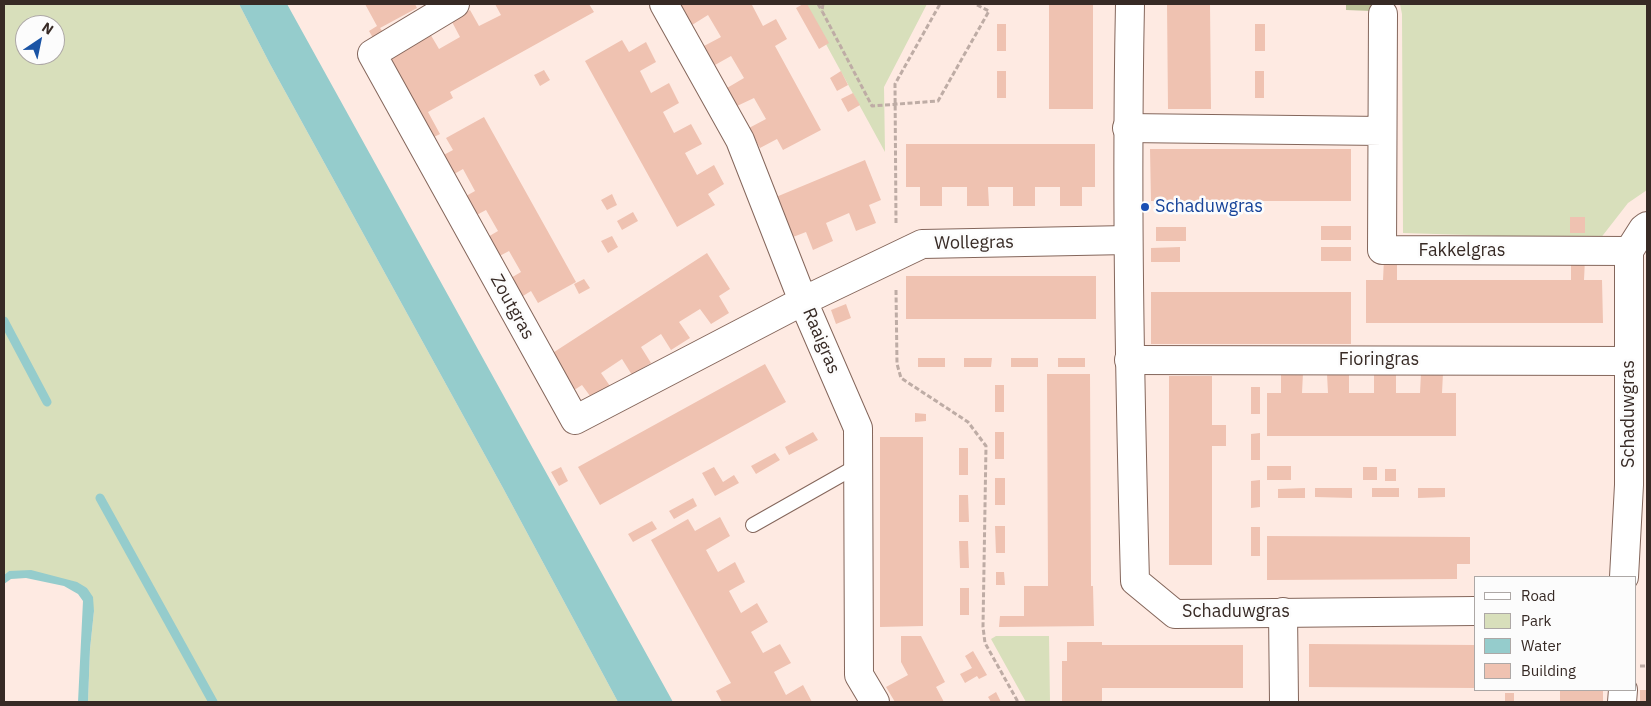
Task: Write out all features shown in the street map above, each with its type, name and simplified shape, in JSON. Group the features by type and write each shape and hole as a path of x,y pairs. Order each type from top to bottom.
{"street":[{"name":"Zoutgras","path":"455,4 372,54 575,420 803,300"},
{"name":"Raaigras","path":"664,4 740,140 803,300 858,428 859,675 875,702"},
{"name":"Schaduwgras","path":"1130,4 1127,128 1129,360 1135,580 1175,614 1474,611"},
{"name":"Fakkelgras","path":"1383,14 1382,250 1629,251"},
{"path":"1127,128 1382,131"},
{"path":"1629,251 1647,226"},
{"name":"Wollegras","path":"803,300 922,244 1128,240"},
{"name":"Schaduwgras","path":"1624,576 1629,486 1629,251"},
{"name":"Fioringras","path":"1129,360 1629,361"},
{"path":"1283,612 1284,702"}],"lane":[{"path":"753,525 858,466"}],"path":[{"path":"818,4 872,106 938,101 989,11 975,4"},
{"path":"822,12 823,4"},
{"path":"940,4 895,84 896,364 900,378 968,422 986,446 983,627 985,643 1018,702"}],"green space":[{"path":"4,4 239,4 618,702 88,702 94,611 87,588 9,571 4,575"},
{"path":"804,4 927,4 884,87 885,152"},
{"path":"1346,4 1377,4 1372,11 1346,10"},
{"path":"1400,4 1647,4 1647,190 1628,203 1600,239 1403,233 1402,14"},
{"path":"996,636 1049,636 1050,702 1026,702 991,639"}],"water":[{"path":"239,4 287,4 673,702 618,702"},
{"path":"31,570 77,582 87,588 93,597 94,611 88,702 78,702 83,601 78,594 64,586 26,578 11,579 4,584 4,575 9,571"}],"building":[{"path":"365,4 415,4 417,8 380,28 383,32 373,38 369,31 377,26"},
{"path":"495,4 589,4 594,12 450,92 453,98 428,112 440,134 430,139 384,57 429,32 439,49 460,37 451,20 470,10 479,26 501,15"},
{"path":"755,4 752,5 763,26 776,19 787,39 775,46 821,130 783,150 777,139 760,148 749,128 766,119 754,98 737,106 727,88 744,78 731,56 715,65 704,46 721,37 708,15 692,25 681,5"},
{"path":"807,4 829,43 819,49 796,8"},
{"path":"1049,4 1093,4 1093,109 1049,109"},
{"path":"1167,4 1210,4 1211,109 1168,109"},
{"path":"997,24 1006,24 1006,51 997,51"},
{"path":"1255,24 1265,24 1265,51 1255,51"},
{"path":"622,40 629,52 646,42 656,62 640,71 651,93 669,83 679,103 663,112 674,133 691,124 702,144 685,153 697,175 714,165 724,184 708,194 715,205 677,227 585,61"},
{"path":"544,70 550,80 540,86 534,75"},
{"path":"841,71 848,85 837,91 830,78"},
{"path":"997,71 1006,71 1006,98 997,98"},
{"path":"1255,71 1264,71 1264,98 1255,98"},
{"path":"853,93 860,105 848,112 841,99"},
{"path":"484,117 576,282 538,303 531,291 515,301 504,282 521,272 509,251 492,260 481,241 498,231 486,210 469,219 459,200 475,191 463,169 447,178 436,159 453,150 446,138"},
{"path":"906,144 1095,144 1095,187 1082,187 1082,206 1060,206 1060,187 1035,187 1035,206 1013,206 1013,187 988,187 989,206 967,206 967,187 942,187 942,206 920,206 920,187 906,187"},
{"path":"1150,149 1351,149 1351,201 1151,201"},
{"path":"865,160 881,200 869,205 876,223 856,231 849,213 826,223 833,241 813,250 806,232 793,237 776,197"},
{"path":"612,194 617,205 607,210 601,200"},
{"path":"633,212 638,221 622,230 617,221"},
{"path":"1570,217 1585,217 1585,233 1570,233"},
{"path":"1321,226 1351,226 1351,240 1321,240"},
{"path":"1156,227 1186,227 1186,241 1156,241"},
{"path":"612,236 618,247 608,253 601,241"},
{"path":"1180,247 1180,262 1151,262 1151,248"},
{"path":"1321,247 1351,247 1351,261 1321,261"},
{"path":"707,253 730,289 719,296 729,313 711,324 700,309 679,322 690,338 671,350 661,334 641,347 651,363 632,375 622,359 601,373 612,389 593,400 582,385 571,392 548,356"},
{"path":"1384,259 1397,259 1397,280 1571,280 1571,259 1585,259 1584,280 1602,280 1603,323 1366,323 1366,280 1383,280"},
{"path":"906,276 1096,276 1096,319 906,319"},
{"path":"584,279 590,288 579,294 574,284"},
{"path":"1151,292 1351,292 1351,344 1151,344"},
{"path":"846,304 851,318 836,324 831,310"},
{"path":"918,358 945,358 945,367 918,367"},
{"path":"964,358 992,358 991,367 964,367"},
{"path":"1011,358 1038,358 1038,367 1011,367"},
{"path":"1058,358 1085,358 1085,367 1058,367"},
{"path":"765,364 786,402 600,505 578,467"},
{"path":"1281,373 1303,373 1302,393 1328,393 1327,374 1349,374 1349,393 1374,393 1374,374 1396,374 1396,393 1420,393 1421,373 1443,373 1442,393 1456,393 1456,436 1267,436 1267,393 1281,393"},
{"path":"1047,374 1090,374 1091,586 1093,586 1094,626 999,627 1000,616 1024,616 1024,586 1048,586"},
{"path":"1169,376 1212,376 1212,425 1226,425 1226,446 1212,446 1212,565 1169,565"},
{"path":"995,385 1004,385 1004,412 995,412"},
{"path":"1251,387 1260,387 1260,414 1251,414"},
{"path":"915,413 926,414 926,421 915,422"},
{"path":"813,432 818,440 789,455 785,447"},
{"path":"995,432 1004,432 1004,459 995,459"},
{"path":"1260,433 1260,460 1251,460 1251,434"},
{"path":"880,437 923,437 923,626 880,627"},
{"path":"959,448 968,448 968,475 959,475"},
{"path":"775,453 780,460 756,474 751,466"},
{"path":"1267,466 1291,466 1291,480 1267,480"},
{"path":"561,467 568,481 559,486 551,472"},
{"path":"714,467 723,482 734,475 739,483 715,496 702,473"},
{"path":"1363,467 1377,467 1377,480 1363,480"},
{"path":"1385,469 1396,469 1396,481 1385,481"},
{"path":"995,478 1005,478 1005,505 995,505"},
{"path":"1260,480 1260,507 1251,508 1251,481"},
{"path":"1305,488 1305,498 1278,498 1278,489"},
{"path":"1315,488 1352,488 1352,498 1315,497"},
{"path":"1372,488 1399,488 1399,497 1372,497"},
{"path":"1418,488 1445,488 1445,497 1418,498"},
{"path":"959,495 968,495 969,522 959,522"},
{"path":"693,498 697,506 674,519 669,511"},
{"path":"720,517 730,536 706,550 718,572 735,562 745,582 729,591 741,613 757,603 768,622 751,632 763,653 780,644 791,663 774,672 786,695 803,685 812,702 722,702 716,691 731,683 651,540 688,519 695,531"},
{"path":"652,521 657,529 633,542 628,534"},
{"path":"995,526 1005,526 1005,553 996,553"},
{"path":"1251,527 1260,527 1260,556 1251,556"},
{"path":"1267,536 1470,537 1470,564 1457,564 1457,579 1267,580"},
{"path":"959,541 968,541 969,568 960,568"},
{"path":"996,572 1004,572 1005,585 996,585"},
{"path":"960,588 969,588 969,615 960,615"},
{"path":"901,636 921,636 945,682 936,687 944,702 895,702 886,687 908,675 901,662"},
{"path":"1067,642 1102,642 1102,645 1243,645 1243,688 1102,688 1102,702 1062,702 1062,661 1067,661"},
{"path":"1309,644 1474,645 1474,688 1309,687"},
{"path":"973,651 987,675 979,679 977,676 965,683 960,674 972,668 965,656"},
{"path":"1640,690 1647,690 1647,702 1640,702"},
{"path":"1560,691 1603,691 1603,702 1560,702"},
{"path":"996,692 1001,702 991,702 988,697"},
{"path":"1505,693 1514,693 1514,702 1505,702"}],"waterway":[{"path":"4,321 47,402"},
{"path":"100,498 213,702"}],"place":[{"name":"Schaduwgras","path":"1145,207"}]}
